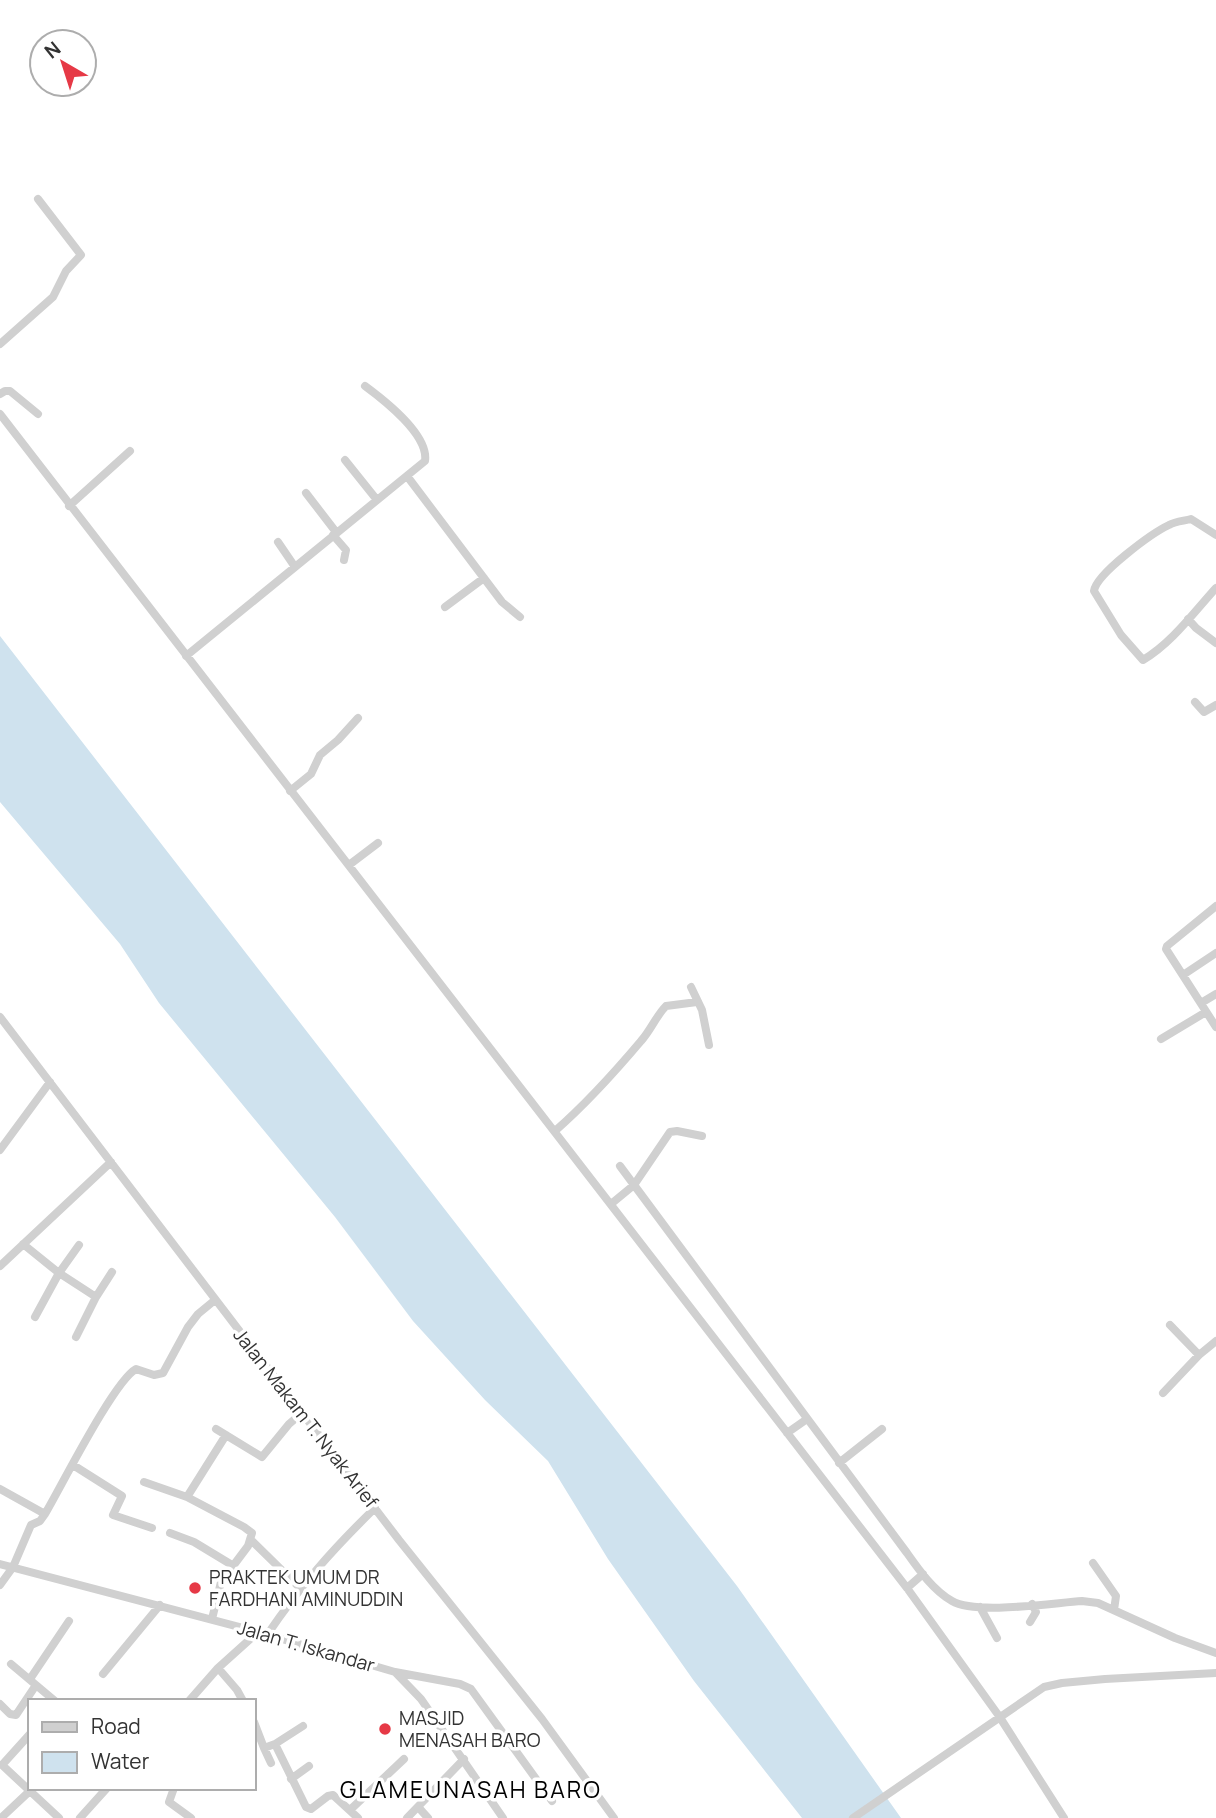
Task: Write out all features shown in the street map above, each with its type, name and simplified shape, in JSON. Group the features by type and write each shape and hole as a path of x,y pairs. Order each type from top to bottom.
{"street":[{"path":"0,344 53,297 66,271 81,255 38,199"},
{"path":"189,653 425,461 426,454 402,416 365,386"},
{"path":"2,393 13,393 38,414"},
{"path":"0,414 69,506 189,653 349,865 790,1431 999,1716 1064,1818"},
{"path":"69,506 130,451"},
{"path":"345,460 377,500"},
{"path":"407,476 502,602 520,617"},
{"path":"306,493 346,550 344,560"},
{"path":"1216,535 1191,519 1172,523 1114,564 1094,586 1095,595 1113,623 1143,660 1188,619 1216,588"},
{"path":"278,542 295,567"},
{"path":"445,607 484,578"},
{"path":"1188,619 1216,643"},
{"path":"1195,702 1204,712 1216,705"},
{"path":"293,788 311,774 320,755 358,718"},
{"path":"349,865 378,843"},
{"path":"1216,906 1167,946 1167,953 1216,1027"},
{"path":"1183,975 1216,953"},
{"path":"691,987 702,1010 709,1045"},
{"path":"1161,1039 1216,994"},
{"path":"555,1131 607,1081 643,1039 666,1006 697,1002"},
{"name":"Jalan Makam T. Nyak Arief","path":"0,1017 375,1508 542,1719 614,1818"},
{"path":"0,1150 50,1083"},
{"path":"613,1202 633,1186 670,1132 702,1136"},
{"path":"0,1266 111,1161"},
{"path":"620,1166 806,1420 923,1574 941,1593 962,1605 980,1607 1090,1601 1216,1653"},
{"path":"23,1244 59,1273 96,1297"},
{"path":"35,1317 59,1273 79,1245"},
{"path":"76,1337 112,1272"},
{"path":"0,1585 13,1567 31,1525 40,1521 45,1514 109,1401 136,1369 154,1375 163,1373 188,1326 215,1300"},
{"path":"1170,1325 1199,1355"},
{"path":"1163,1393 1216,1341"},
{"path":"216,1429 262,1457 289,1424 302,1413"},
{"path":"790,1431 806,1420"},
{"path":"839,1463 882,1429"},
{"path":"187,1497 226,1435"},
{"path":"74,1465 122,1496 113,1515 152,1528"},
{"path":"144,1482 187,1497 252,1533 251,1541 221,1582 212,1619"},
{"path":"0,1489 45,1514"},
{"path":"191,1699 218,1668 263,1633 327,1555 375,1508"},
{"path":"170,1534 194,1542 232,1565"},
{"path":"251,1541 300,1588"},
{"path":"1093,1563 1116,1596 1114,1610"},
{"name":"Jalan T. Iskandar","path":"0,1564 212,1619 395,1672 421,1699 503,1818"},
{"path":"906,1588 923,1574"},
{"path":"1030,1622 1036,1612 1032,1604"},
{"path":"103,1674 160,1605"},
{"path":"980,1607 998,1638"},
{"path":"0,1704 10,1714 16,1715 69,1621"},
{"path":"11,1664 53,1699"},
{"path":"218,1668 242,1699"},
{"path":"395,1672 460,1684 471,1689 552,1801"},
{"path":"853,1818 999,1716 1053,1684 1216,1673"},
{"path":"264,1748 303,1726"},
{"path":"256,1727 271,1763"},
{"path":"28,1736 1,1766 28,1786"},
{"path":"275,1744 308,1809 331,1795 336,1796 358,1818"},
{"path":"351,1810 404,1759"},
{"path":"407,1818 464,1759"},
{"path":"291,1779 309,1766"},
{"path":"1,1818 31,1790"},
{"path":"33,1790 59,1818"},
{"path":"80,1818 105,1790"},
{"path":"173,1790 169,1802 191,1818"},
{"path":"419,1808 428,1818"}],"water":[{"path":"0,636 737,1586 901,1818 802,1818 694,1681 608,1559 548,1461 485,1400 413,1321 335,1217 159,1003 120,944 0,802"}],"place":[{"name":"PRAKTEK UMUM DR FARDHANI AMINUDDIN","path":"195,1588"},
{"name":"MASJID MENASAH BARO","path":"385,1729"}],"district":[{"name":"GLAMEUNASAH BARO","path":"471,1789"}]}
